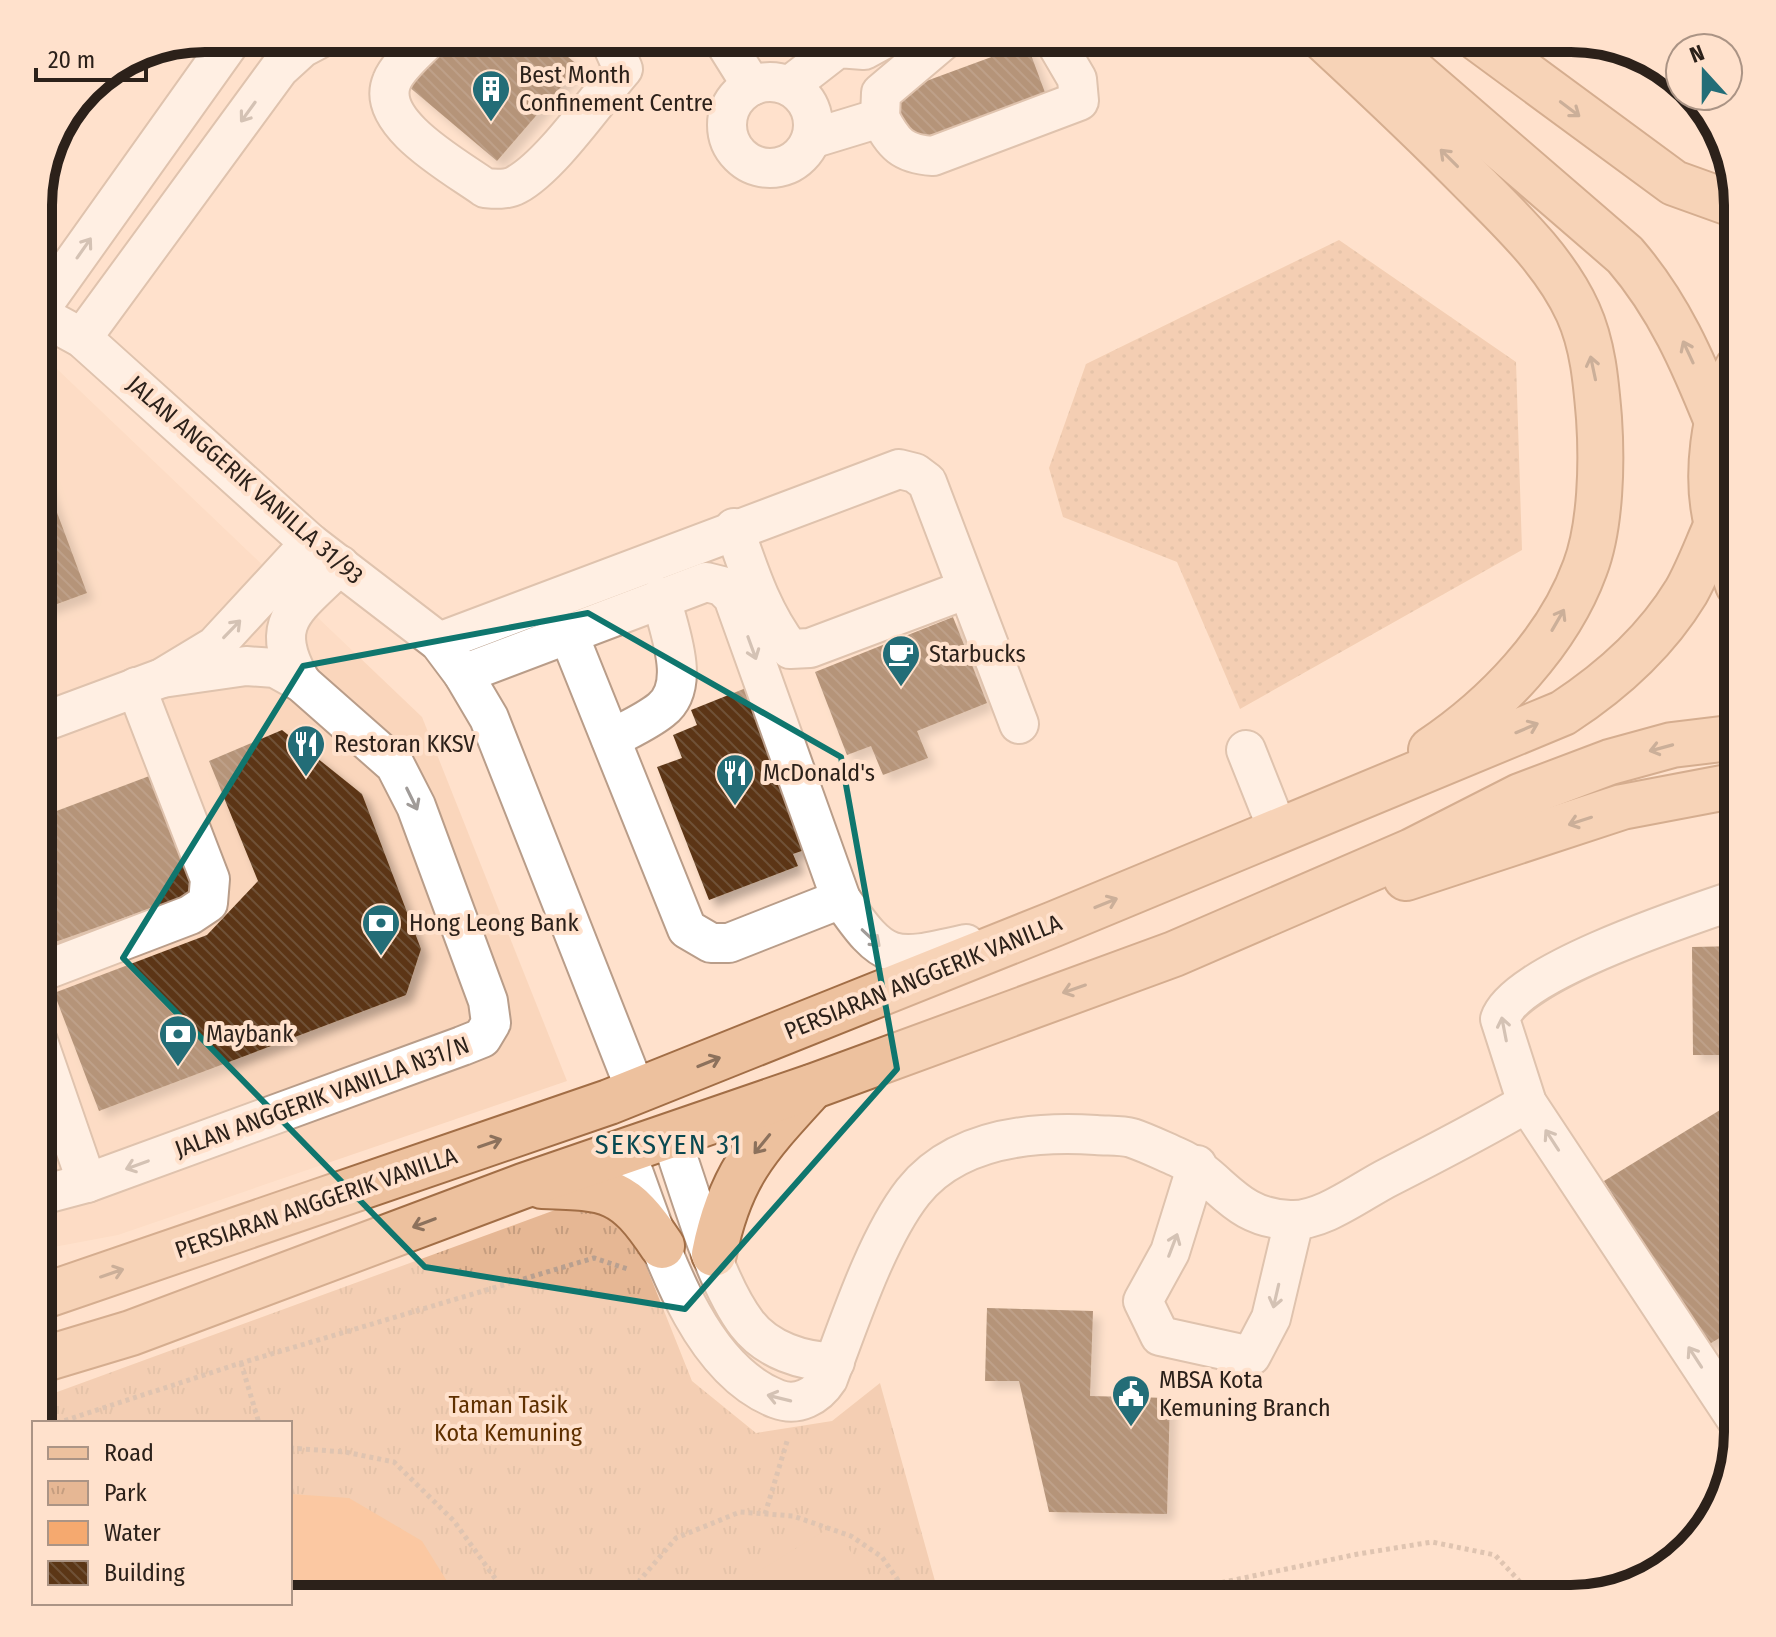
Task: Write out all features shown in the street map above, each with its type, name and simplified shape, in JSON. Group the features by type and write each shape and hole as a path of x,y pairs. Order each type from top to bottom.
{"main road":[{"path":"1338,52 1420,128 1512,221 1545,260 1578,311 1595,372 1600,438 1598,499 1586,567 1548,637 1470,724 1355,800"},
{"path":"1390,52 1625,255 1655,291 1688,351 1718,424"},
{"path":"1496,52 1674,183 1724,201"},
{"path":"1724,407 1718,424 1713,468 1717,524 1724,544"},
{"name":"PERSIARAN ANGGERIK VANILLA","path":"52,1293 636,1091 1279,833 1563,713 1606,685 1636,657 1686,592 1717,524"},
{"path":"1174,954 1412,851 1520,796 1610,762 1672,745 1724,739"},
{"path":"52,1357 131,1333 523,1186 814,1086 994,1017 1174,954 1622,807 1724,788"},
{"path":"714,1254 723,1207 740,1172 814,1086"},
{"path":"636,1091 657,1118 681,1127 682,1131"},
{"path":"523,1186 581,1187 619,1195 639,1211 662,1246"}],"street":[{"path":"52,293 223,52"},
{"path":"82,338 279,69 295,52"},
{"path":"417,52 392,80 388,100 393,115 411,133 485,188 498,189 513,187 536,171 623,69 615,52"},
{"path":"731,52 752,86"},
{"path":"789,86 833,52"},
{"path":"929,52 881,93 880,118 894,145 912,155 933,156 1079,101 1077,79 1061,52"},
{"path":"764,82 789,86 800,93 813,115 811,139 802,154 789,164 773,168 755,166 741,157 731,144 727,127 730,110 738,96 752,86 764,82"},
{"path":"811,139 880,118"},
{"name":"JALAN ANGGERIK VANILLA 31/93","path":"52,321 82,338 310,543 439,642 463,674 489,718 636,1091"},
{"path":"439,642 734,528 899,469 927,482 1019,724"},
{"path":"734,528 759,598 776,631 790,649 810,648 967,589"},
{"path":"52,719 149,683 215,646 310,543"},
{"path":"302,683 288,659 283,639 291,616 340,565"},
{"path":"463,674 661,597 706,582 722,586 733,597 841,899 866,935 888,953 912,956 1054,924"},
{"path":"611,739 662,710 672,697 678,672 661,597"},
{"path":"568,633 687,929 711,943 729,943 841,899"},
{"path":"149,683 246,666 275,668 302,683"},
{"path":"52,968 190,915 208,903 210,879 149,683"},
{"name":"JALAN ANGGERIK VANILLA N31/N","path":"52,1192 87,1183 462,1046 482,1038 489,1031 488,1001 416,806 395,765 302,683"},
{"path":"1246,750 1279,833"},
{"path":"1724,904 1587,957 1530,985 1510,1001 1500,1019 1518,1108 1724,1402"},
{"path":"52,1082 87,1183"},
{"path":"625,1150 683,1296 722,1361 741,1380 783,1402 798,1402 819,1393 835,1362 880,1251 902,1208 915,1190 940,1169 973,1151 1008,1137 1064,1133 1131,1138 1197,1165 1238,1205 1273,1218 1294,1221 1318,1214 1449,1148 1518,1108"},
{"path":"682,1131 714,1254 726,1288 747,1324 762,1339 811,1362 835,1362"},
{"path":"1197,1165 1170,1252 1143,1301 1160,1336 1251,1356 1271,1318 1294,1221"}],"path":[{"path":"63,1421 241,1363 594,1258 622,1266 683,1296"},
{"path":"241,1363 258,1421"},
{"path":"765,1514 798,1402"},
{"path":"292,1448 345,1452 394,1462 454,1521 500,1585"},
{"path":"640,1585 640,1580 676,1538 740,1512 793,1516 851,1536 882,1557 901,1585"},
{"path":"1214,1585 1432,1542 1495,1555 1523,1585"}],"highlighted area":[{"path":"588,613 841,757 897,1069 685,1309 425,1267 123,958 303,666"}],"shaded area":[{"path":"52,366 422,717 567,1081 118,1235 52,1247"}],"green space":[{"path":"1339,240 1516,362 1522,550 1240,709 1177,562 1063,517 1049,468 1086,364"},
{"name":"Taman Tasik Kota Kemuning","path":"615,1188 692,1381 756,1433 832,1421 880,1383 936,1585 292,1585 292,1421 52,1421 52,1394"},
{"path":"834,1525 871,1585 743,1585 741,1582"}],"water":[{"path":"292,1494 349,1498 422,1541 449,1585 292,1585"}],"building":[{"name":"Best Month Confinement Centre","path":"437,52 562,52 579,66 497,161 408,86"},
{"path":"1005,52 1030,52 1047,98 911,148 891,94"},
{"path":"52,499 87,593 52,606"},
{"name":"Starbucks","path":"953,617 987,703 917,731 928,758 883,775 871,746 847,755 815,672"},
{"name":"McDonald's","path":"751,686 813,847 793,854 798,866 709,900 657,767 682,758 673,735 697,725 691,710"},
{"path":"282,730 362,794 421,949 406,995 99,1111 54,993 207,935 258,881 209,761"},
{"path":"152,775 200,891 52,943 52,813"},
{"path":"1724,946 1724,1055 1693,1055 1692,947"},
{"path":"1724,1108 1724,1335 1706,1346 1604,1181"},
{"path":"987,1308 1093,1311 1090,1396 1170,1398 1167,1514 1049,1512 1019,1381 985,1381"}],"place":[{"name":"Best Month Confinement Centre","path":"491,123"},
{"name":"Starbucks","path":"901,688"},
{"name":"Restoran KKSV","path":"306,778"},
{"name":"McDonald's","path":"735,807"},
{"name":"Hong Leong Bank","path":"381,957"},
{"name":"Maybank","path":"178,1068"},
{"name":"MBSA Kota Kemuning Branch","path":"1131,1428"}],"district":[{"name":"SEKSYEN 31","path":"669,1144"}]}
